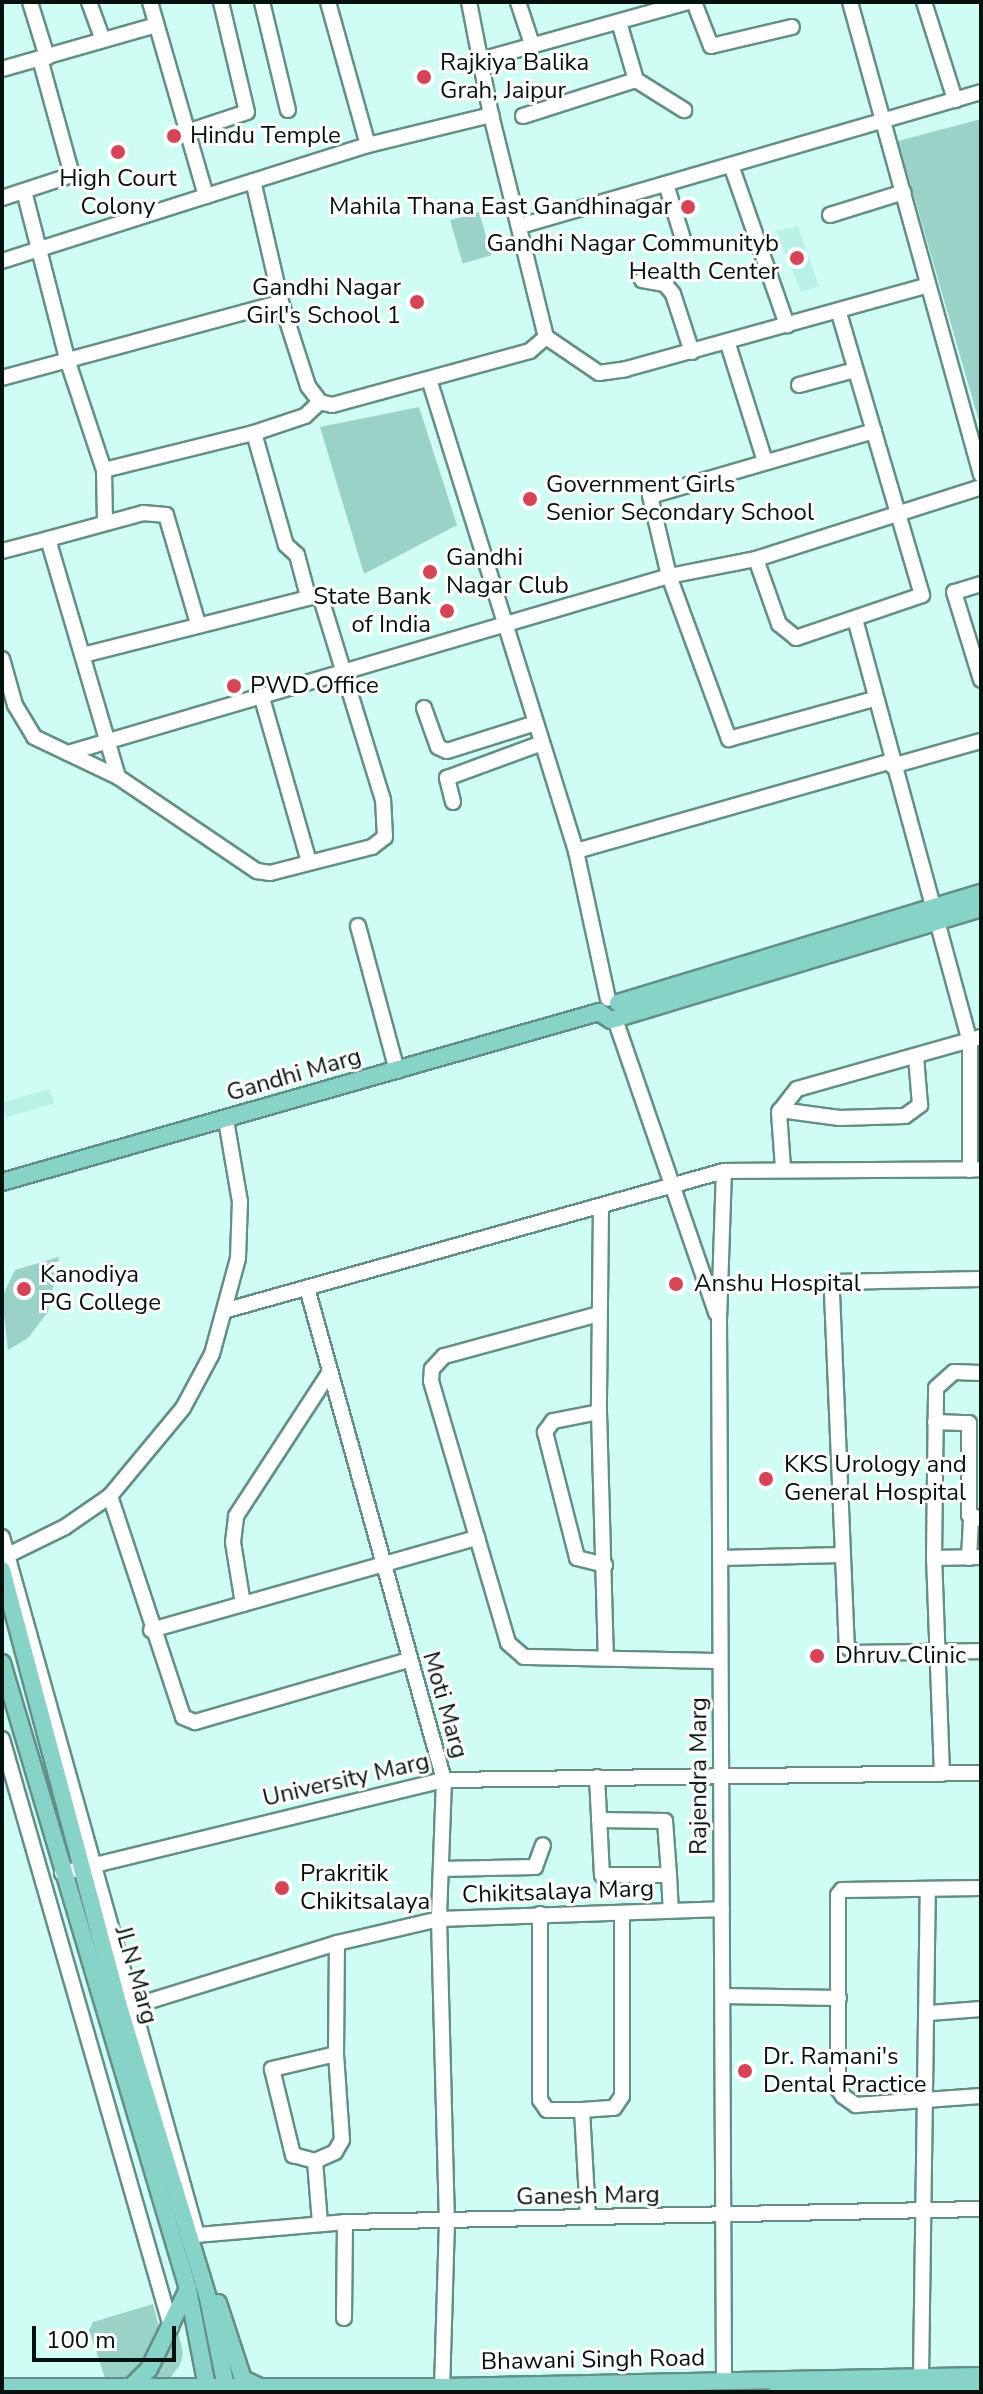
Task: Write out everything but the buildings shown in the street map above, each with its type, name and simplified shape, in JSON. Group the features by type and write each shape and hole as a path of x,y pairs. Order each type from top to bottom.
{"main road":[{"path":"935,914 981,893"},
{"path":"935,914 981,908"},
{"name":"Gandhi Marg","path":"2,1182 612,1010 935,914"},
{"name":"JLN Marg","path":"4,1561 86,1867 193,2234 227,2389"},
{"name":"JLN Marg","path":"2,1663 188,2289 207,2389"},
{"path":"193,2234 243,2379 263,2387"},
{"path":"127,2389 149,2369 188,2289"},
{"name":"Bhawani Singh Road","path":"2,2387 442,2387 981,2376"},
{"path":"777,2392 981,2390"}],"street":[{"path":"2,198 72,175 30,2"},
{"path":"89,2 102,38"},
{"path":"150,2 206,196"},
{"path":"187,132 247,112 221,2"},
{"path":"262,2 288,110"},
{"path":"328,2 368,145"},
{"path":"469,2 484,59 491,115 546,337 599,373 728,344 928,285"},
{"path":"518,2 533,47"},
{"path":"484,59 688,2"},
{"path":"694,2 711,46 792,27"},
{"path":"850,2 981,475"},
{"path":"924,2 955,100"},
{"path":"619,22 636,80 684,110"},
{"path":"2,69 156,25"},
{"path":"523,116 636,80"},
{"path":"520,226 981,92"},
{"path":"2,261 368,145 491,115"},
{"path":"731,165 787,325"},
{"path":"253,181 281,302 308,386 320,402 332,405 530,351 546,337"},
{"path":"666,184 684,242"},
{"path":"24,191 42,249 67,359 104,470 105,523"},
{"path":"830,215 904,192"},
{"path":"642,280 665,284 673,294 692,352"},
{"path":"2,378 281,302"},
{"path":"756,559 787,634 796,638 922,595 901,509 839,313"},
{"path":"728,344 765,461"},
{"path":"799,385 855,370"},
{"path":"429,379 576,851 612,1010 719,1320"},
{"path":"104,470 254,433 305,416 320,402"},
{"path":"874,431 650,496 669,576 729,739 874,699"},
{"path":"254,433 286,545 297,555 308,596"},
{"path":"68,753 669,576 756,559 901,509 981,487"},
{"path":"2,551 143,513 166,515 198,624"},
{"path":"48,539 118,777"},
{"path":"981,584 954,592 981,680"},
{"path":"2,659 23,724 34,737 118,777 257,871 270,873 372,847 385,837 388,826 320,595 83,655"},
{"path":"227,1310 601,1206 673,1182 724,1171 783,1168 976,1170 975,1039 891,764 855,619"},
{"path":"262,698 309,862"},
{"path":"424,708 438,747 447,751 536,723"},
{"path":"576,851 981,741"},
{"path":"453,802 447,778 542,743"},
{"path":"358,926 397,1071"},
{"path":"783,1168 780,1110 797,1089 975,1039"},
{"path":"780,1110 839,1118 905,1116 920,1105 916,1056"},
{"path":"2,1537 4,1561 110,1496 183,1408 212,1354 227,1310 238,1258 240,1202 226,1120"},
{"name":"Rajendra Marg","path":"724,1171 719,1320 724,2381"},
{"path":"601,1206 599,1412 606,1658"},
{"path":"981,1279 833,1282 842,1555 851,1651 981,1651"},
{"name":"Moti Marg","path":"307,1288 328,1375 444,1780 439,1919 447,2221 442,2387"},
{"path":"599,1314 444,1356 432,1369 431,1381 515,1653 720,1661"},
{"path":"942,1774 934,1558 936,1388 943,1377 981,1373"},
{"path":"243,1604 233,1542 236,1516 328,1375"},
{"path":"599,1412 553,1421 545,1432 577,1558 605,1565"},
{"path":"934,1558 975,1558 976,1519 975,1423 935,1422"},
{"path":"110,1496 151,1630 183,1717 195,1722 408,1660"},
{"path":"151,1630 477,1538"},
{"path":"720,1558 842,1555"},
{"path":"2,1739 171,2327"},
{"name":"University Marg","path":"62,1873 444,1780 981,1773"},
{"path":"597,1777 602,1875 669,1875"},
{"path":"599,1820 665,1821 671,1909"},
{"path":"441,1869 535,1867 543,1845"},
{"path":"981,1888 842,1890 838,2089 856,2105 926,2097 981,2096"},
{"path":"921,2377 921,2211 929,2013 928,1890"},
{"name":"Chikitsalaya Marg","path":"127,2008 337,1943 439,1919 722,1909"},
{"path":"540,1914 540,2100 547,2110 582,2110 614,2108 622,2096 622,1913"},
{"path":"336,2054 272,2069 293,2155 315,2161 335,2152 342,2140 336,2054 337,1943"},
{"path":"724,1996 839,1998"},
{"path":"929,2013 981,2009"},
{"path":"582,2110 588,2217"},
{"path":"315,2161 320,2223"},
{"name":"Ganesh Marg","path":"193,2234 345,2222 981,2209"},
{"path":"344,2318 345,2222"}],"shaded area":[{"name":"Gandhi Nagar Communityb Health Center","path":"798,226 819,286 801,292 776,231"},
{"path":"50,1089 54,1103 6,1117 2,1103"}],"green space":[{"path":"981,119 981,428 898,141"},
{"path":"479,212 491,255 463,264 450,220"},
{"path":"419,407 457,525 364,574 320,427"},
{"path":"59,1257 48,1312 28,1338 8,1350 2,1297 15,1270"},
{"path":"153,2304 160,2331 132,2376 106,2381 89,2330 93,2322"},
{"path":"178,2331 183,2353 180,2365 170,2378 146,2382"}],"place":[{"name":"Rajkiya Balika Grah, Jaipur","path":"424,77"},
{"name":"Hindu Temple","path":"174,136"},
{"name":"High Court Colony","path":"118,152"},
{"name":"Mahila Thana East Gandhinagar","path":"688,207"},
{"name":"Gandhi Nagar Communityb Health Center","path":"797,258"},
{"name":"Gandhi Nagar Girl's School 1","path":"417,302"},
{"name":"Government Girls Senior Secondary School","path":"530,499"},
{"name":"Gandhi Nagar Club","path":"430,572"},
{"name":"State Bank of India","path":"447,611"},
{"name":"PWD Office","path":"234,686"},
{"name":"Anshu Hospital","path":"676,1284"},
{"name":"Kanodiya PG College","path":"24,1289"},
{"name":"KKS Urology and General Hospital","path":"766,1479"},
{"name":"Dhruv Clinic","path":"817,1656"},
{"name":"Prakritik Chikitsalaya","path":"282,1888"},
{"name":"Dr. Ramani's Dental Practice","path":"745,2071"}]}
